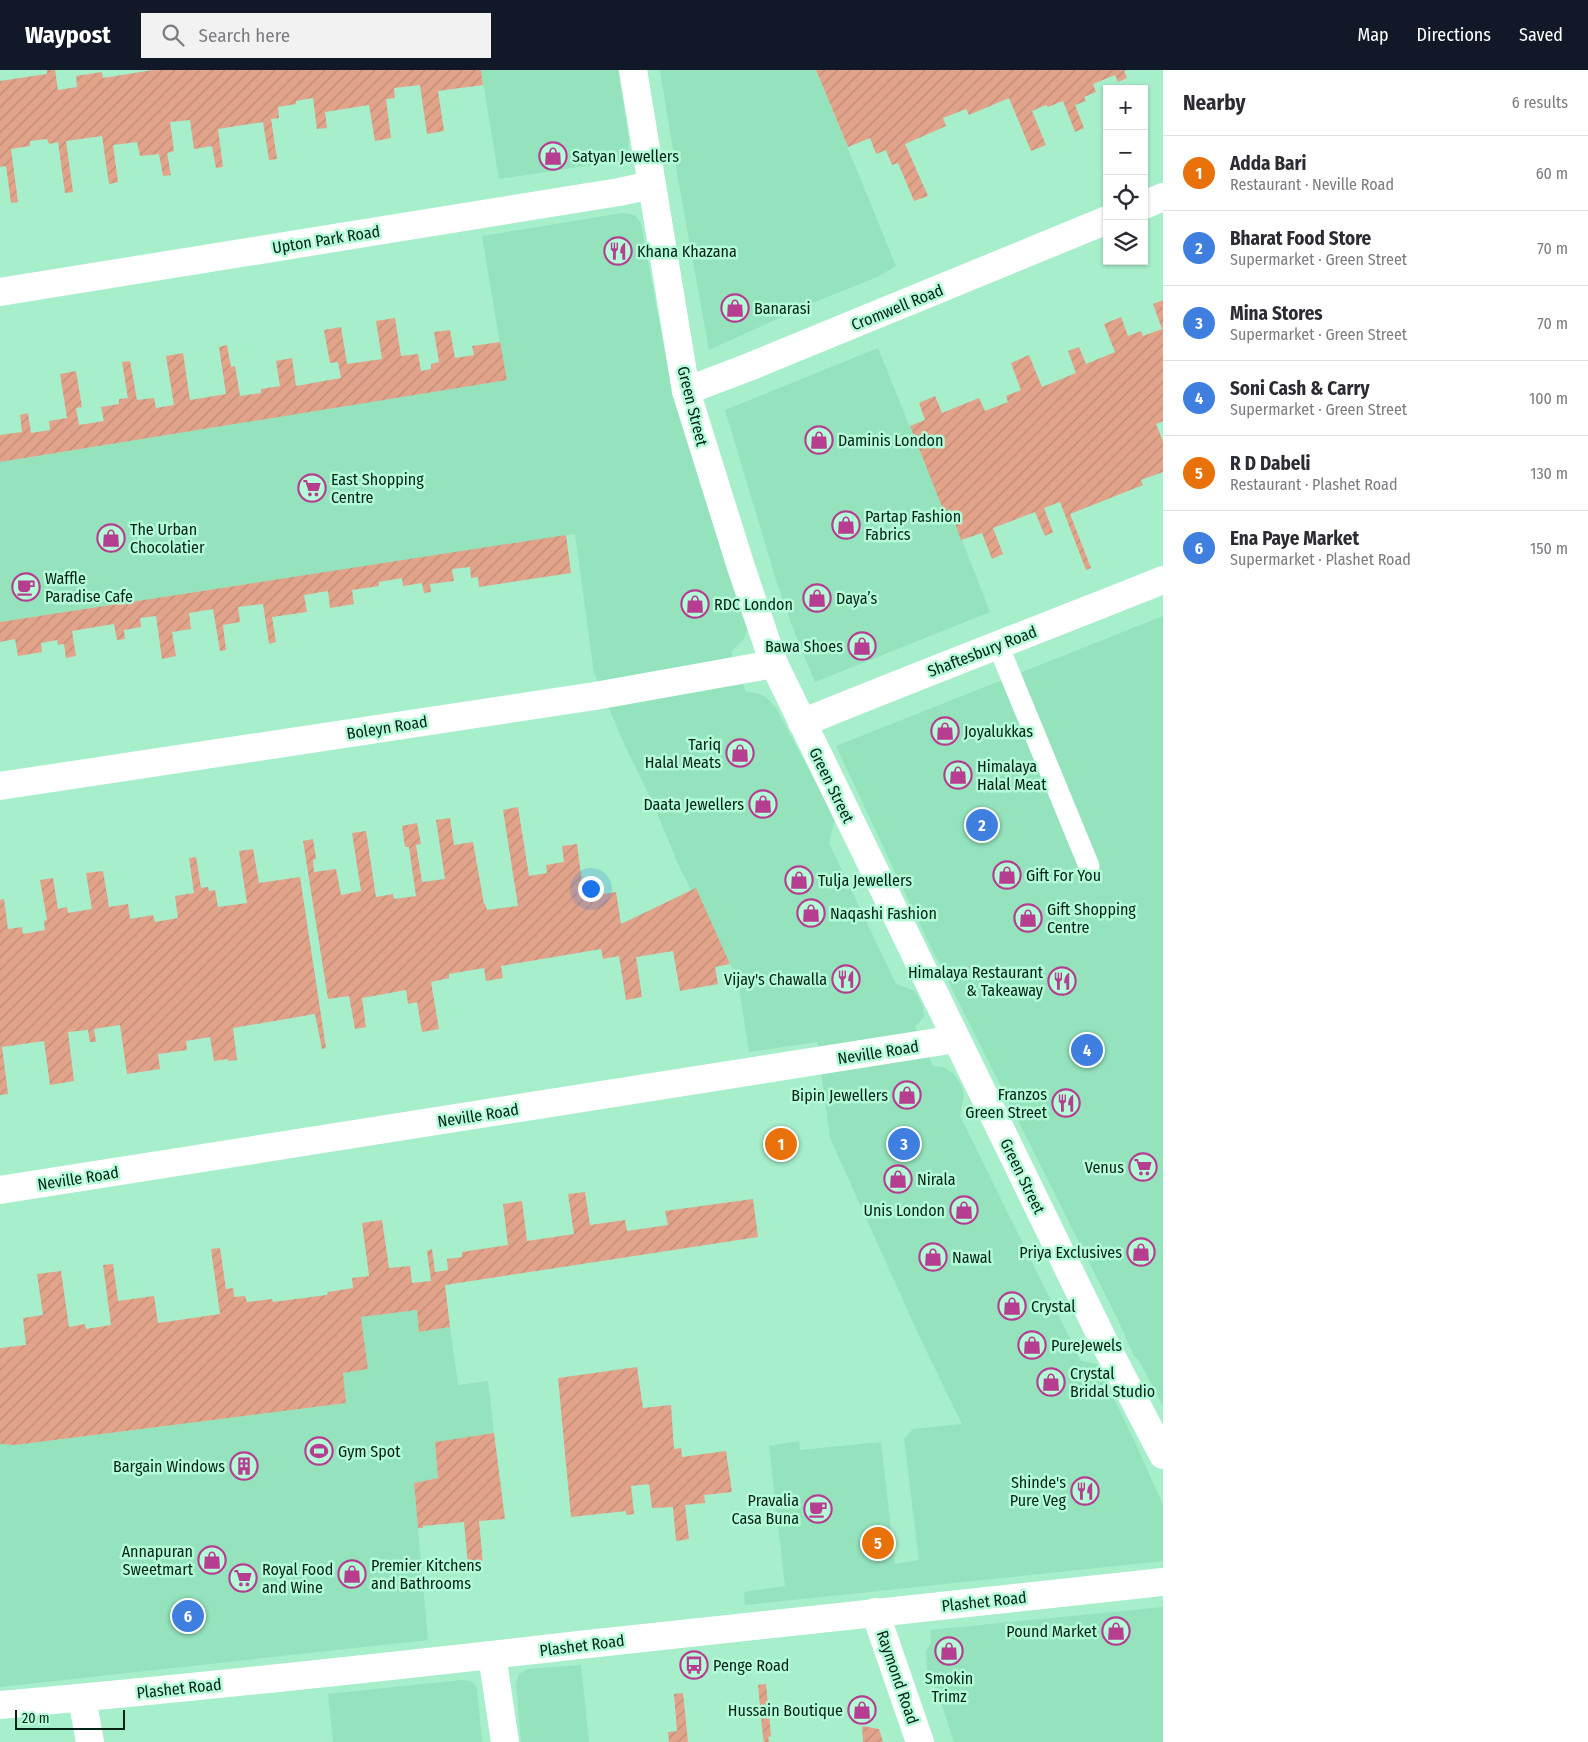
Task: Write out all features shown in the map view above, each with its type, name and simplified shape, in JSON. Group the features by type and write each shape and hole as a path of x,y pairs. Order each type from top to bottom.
{"street":[{"name":"Green Street","path":"633,70 686,391 740,567 774,664 1104,1342 1163,1455"},
{"name":"Upton Park Road","path":"0,292 652,185"},
{"path":"1148,203 1163,197"},
{"name":"Cromwell Road","path":"686,391 757,364 1103,222"},
{"name":"Shaftesbury Road","path":"802,723 1163,580"},
{"name":"Boleyn Road","path":"0,786 603,695 774,664"},
{"name":"Neville Road","path":"0,1190 956,1039"},
{"name":"Plashet Road","path":"0,1705 492,1656 875,1612 1163,1582"},
{"name":"Raymond Road","path":"875,1612 920,1742"},
{"path":"492,1656 505,1742"},
{"path":"82,1698 90,1742"}],"lane":[{"path":"998,645 1089,866"}],"shaded area":[{"path":"47,70 55,70 58,90 77,87 76,76 102,72 103,78 153,70 481,70 483,85 438,91 444,131 427,134 420,85 394,88 395,98 386,99 391,138 375,141 369,105 325,112 327,128 317,129 313,98 296,101 296,104 278,107 279,118 271,119 277,159 269,160 263,122 218,129 223,167 216,168 212,146 194,149 190,120 170,122 174,151 167,153 171,175 163,176 159,154 140,156 137,142 113,145 118,182 109,184 102,136 66,141 73,192 65,193 58,142 49,144 47,139 30,141 30,146 11,149 18,202 11,203 6,166 0,167 0,81 47,74"},
{"path":"481,70 618,70 629,140 628,151 624,160 499,179"},
{"path":"660,70 816,70 896,266 875,278 812,303 709,350"},
{"path":"816,70 1127,70 1124,71 1127,78 1118,82 1115,75 1093,84 1096,92 1084,97 1086,101 1075,105 1084,128 1075,132 1063,101 1032,111 1046,145 1031,151 1009,98 969,115 966,109 943,118 946,126 905,144 928,196 914,201 898,163 892,165 886,150 876,154 870,138 848,147"},
{"path":"623,213 635,215 641,223 666,358 683,429 747,629 744,639 731,652 746,692 757,693 766,697 776,708 835,819 829,843 896,984 915,991 923,1007 924,1017 915,1027 933,1066 943,1067 953,1073 961,1085 964,1095 960,1116 1081,1361 1097,1364 1134,1440 1163,1505 1163,1561 745,1605 744,1592 785,1586 769,1446 799,1441 800,1450 881,1442 895,1564 919,1560 904,1439 913,1429 962,1424 920,1338 830,1138 817,1042 749,1052 738,981 696,889 691,890 678,864 652,801 625,746 594,673 575,534 0,622 0,462 506,380 482,236"},
{"path":"1163,300 1163,421 1156,424 1163,441 1163,472 1141,480 1143,485 1070,514 1091,568 1086,570 1060,502 1044,508 1053,532 1045,536 1035,512 993,528 1003,554 992,559 982,533 961,540 950,509 944,512 910,426 925,420 919,403 935,396 942,413 979,398 985,411 1008,402 1006,396 1021,390 1011,363 1029,355 1042,387 1076,373 1068,351 1079,347 1086,364 1115,352 1104,324 1121,317 1128,336 1141,331 1143,336 1162,329 1153,304"},
{"path":"395,318 401,356 418,354 421,371 431,369 431,364 439,362 434,332 450,330 455,358 474,355 472,346 500,342 507,380 0,462 0,435 22,432 20,415 28,413 31,433 50,430 49,421 67,418 60,374 76,371 82,407 76,408 79,425 104,421 101,407 119,404 119,399 128,398 122,362 130,361 137,400 154,398 156,408 174,405 166,356 183,353 190,400 226,394 219,347 227,345 231,367 235,366 240,396 261,393 261,389 280,386 276,361 292,358 296,386 341,378 338,362 330,363 324,330 341,327 347,364 382,359 376,321"},
{"path":"878,348 944,511 950,509 990,612 815,682 795,634 776,580 725,410"},
{"path":"566,535 571,573 479,587 478,577 471,578 470,567 452,569 454,581 430,584 431,592 424,593 422,583 403,586 402,578 379,582 379,586 352,590 354,604 330,608 328,591 304,595 307,612 272,617 276,642 269,644 263,604 238,607 240,622 223,625 226,650 220,651 213,609 189,613 191,629 172,632 176,656 162,659 156,616 140,618 141,627 124,630 125,639 117,640 114,624 72,631 76,656 66,658 64,644 58,645 57,640 41,643 42,652 18,656 15,639 0,642 0,622"},
{"path":"1163,616 1163,1406 1138,1359 1134,1356 1118,1320 919,923 836,746"},
{"path":"518,807 529,876 547,873 546,865 564,862 562,846 577,844 584,897 616,892 621,924 696,888 730,964 715,967 718,984 680,991 673,951 636,957 642,997 626,1000 619,956 603,959 601,949 501,966 503,978 486,981 484,968 449,974 449,978 431,982 439,1029 422,1032 417,1002 408,1004 406,990 362,998 366,1027 355,1029 349,996 328,999 303,841 313,839 316,859 313,860 314,872 336,869 341,895 361,891 352,833 366,831 376,897 393,894 394,899 416,896 409,847 405,847 402,826 417,823 421,844 416,845 422,882 445,879 436,820 450,818 454,845 473,842 484,904 487,910 518,906 503,810"},
{"path":"253,849 259,883 300,877 326,1048 322,1049 315,1014 233,1028 237,1060 214,1061 210,1037 186,1041 187,1050 158,1054 160,1069 127,1074 120,1025 94,1029 96,1042 90,1042 88,1030 68,1032 74,1081 50,1085 44,1041 2,1047 8,1094 0,1095 0,900 4,899 8,929 22,927 23,934 45,930 44,921 47,920 40,880 53,878 58,909 67,907 68,913 92,909 86,873 103,871 109,907 128,904 130,919 153,915 155,922 178,918 175,896 194,893 189,858 196,857 201,888 208,887 209,891 215,890 218,907 247,903 239,851"},
{"path":"585,1192 590,1225 625,1220 627,1231 668,1225 665,1211 753,1199 758,1237 445,1285 450,1327 419,1332 417,1310 361,1317 368,1369 343,1373 346,1403 15,1445 0,1444 0,1348 26,1345 23,1318 43,1315 37,1274 61,1271 69,1327 85,1324 86,1329 111,1325 103,1265 113,1264 118,1301 154,1296 158,1323 220,1314 211,1249 220,1248 226,1289 233,1288 234,1297 245,1296 247,1302 272,1299 273,1302 327,1295 328,1292 353,1288 352,1278 369,1276 362,1223 382,1220 389,1268 410,1266 412,1283 431,1281 427,1251 432,1249 435,1272 448,1270 447,1259 462,1257 462,1252 508,1245 503,1204 522,1201 527,1241 574,1234 568,1194"},
{"path":"417,1310 420,1332 450,1327 458,1385 488,1381 494,1433 435,1442 438,1478 414,1483 428,1640 0,1687 0,1444 15,1445 346,1403 343,1373 368,1369 361,1317"},
{"path":"637,1367 643,1408 671,1405 674,1449 681,1448 682,1457 726,1451 732,1492 704,1495 705,1503 685,1505 689,1539 676,1541 673,1507 652,1508 649,1484 631,1486 634,1514 626,1515 626,1511 571,1517 558,1378"},
{"path":"494,1433 505,1519 479,1521 483,1564 468,1565 464,1522 418,1528 414,1483 438,1478 435,1442"},
{"path":"1163,1607 1163,1742 954,1742 939,1696 927,1672 926,1651 931,1643 930,1630"},
{"path":"581,1665 589,1742 521,1742 516,1684 519,1674 528,1669"},
{"path":"462,1680 471,1681 477,1688 482,1742 333,1742 328,1694"},
{"path":"766,1684 771,1736 768,1737 769,1742 764,1742 763,1737 758,1685"},
{"path":"683,1693 688,1742 669,1742 668,1732 677,1731 674,1694"},
{"path":"862,1726 879,1729 883,1742 863,1742"}],"place":[{"name":"Satyan Jewellers","path":"553,156"},
{"name":"Khana Khazana","path":"618,251"},
{"name":"Banarasi","path":"735,308"},
{"name":"Daminis London","path":"819,440"},
{"name":"East Shopping Centre","path":"312,488"},
{"name":"Partap Fashion Fabrics","path":"846,525"},
{"name":"The Urban Chocolatier","path":"111,538"},
{"name":"Waffle Paradise Cafe","path":"26,587"},
{"name":"Daya’s","path":"817,598"},
{"name":"RDC London","path":"695,604"},
{"name":"Bawa Shoes","path":"862,646"},
{"name":"Joyalukkas","path":"945,731"},
{"name":"Tariq Halal Meats","path":"740,753"},
{"name":"Himalaya Halal Meat","path":"958,775"},
{"name":"Daata Jewellers","path":"763,804"},
{"name":"Bharat Food Store","path":"982,825"},
{"name":"Gift For You","path":"1007,875"},
{"name":"Tulja Jewellers","path":"799,880"},
{"name":"Naqashi Fashion","path":"811,913"},
{"name":"Gift Shopping Centre","path":"1028,918"},
{"name":"Vijay's Chawalla","path":"846,979"},
{"name":"Himalaya Restaurant & Takeaway","path":"1062,981"},
{"name":"Soni Cash & Carry","path":"1087,1050"},
{"name":"Bipin Jewellers","path":"907,1095"},
{"name":"Franzos Green Street","path":"1066,1103"},
{"name":"Adda Bari","path":"781,1144"},
{"name":"Mina Stores","path":"904,1144"},
{"name":"Venus","path":"1143,1167"},
{"name":"Nirala","path":"898,1179"},
{"name":"Unis London","path":"964,1210"},
{"name":"Priya Exclusives","path":"1141,1252"},
{"name":"Nawal","path":"933,1257"},
{"name":"Crystal","path":"1012,1306"},
{"name":"PureJewels","path":"1032,1345"},
{"name":"Crystal Bridal Studio","path":"1051,1382"},
{"name":"Gym Spot","path":"319,1451"},
{"name":"Bargain Windows","path":"244,1466"},
{"name":"Shinde's Pure Veg","path":"1085,1491"},
{"name":"Pravalia Casa Buna","path":"818,1509"},
{"name":"R D Dabeli","path":"878,1543"},
{"name":"Annapuran Sweetmart","path":"212,1560"},
{"name":"Premier Kitchens and Bathrooms","path":"352,1574"},
{"name":"Royal Food and Wine","path":"243,1578"},
{"name":"Ena Paye Market","path":"188,1616"},
{"name":"Pound Market","path":"1116,1631"},
{"name":"Smokin Trimz","path":"949,1651"},
{"name":"Penge Road","path":"694,1665"},
{"name":"Hussain Boutique","path":"862,1710"}]}
